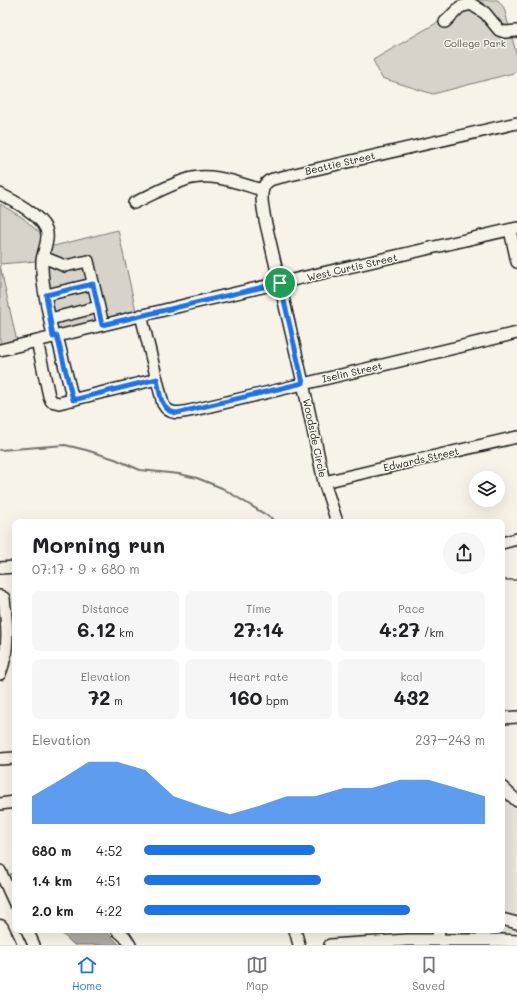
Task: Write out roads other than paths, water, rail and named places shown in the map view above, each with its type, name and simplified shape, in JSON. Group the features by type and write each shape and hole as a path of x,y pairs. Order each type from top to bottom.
{"highway":[{"path":"0,928 8,945"}],"street":[{"path":"445,22 460,7 471,4 485,13 499,30 505,32 517,32 517,24"},
{"name":"Beattie Street","path":"262,190 267,182 273,179 517,123"},
{"path":"134,203 185,180 204,177 224,179 262,190 265,220 280,283"},
{"path":"0,194 14,201 42,222 44,226 47,239 43,257 42,274 50,319 73,400"},
{"path":"513,229 517,262"},
{"name":"West Curtis Street","path":"0,350 142,315 513,229"},
{"path":"43,257 65,266 88,261 102,325"},
{"name":"Woodside Circle","path":"280,283 324,482 336,519"},
{"path":"46,295 93,284"},
{"path":"50,319 98,307"},
{"name":"Iselin Street","path":"142,315 163,404 166,410 173,413 194,410 517,333"},
{"path":"37,341 51,400 59,403 157,379"},
{"name":"Edwards Street","path":"324,482 517,436"},
{"path":"505,542 517,539"},
{"path":"0,568 12,567"},
{"path":"0,596 4,598 8,627 5,662 0,674"},
{"path":"505,718 517,717"},
{"path":"0,759 12,758"},
{"path":"505,790 517,801"},
{"path":"0,804 12,802"},
{"path":"0,871 12,897"},
{"path":"505,920 517,923"},
{"path":"28,933 34,945"},
{"path":"120,933 130,945"},
{"path":"296,933 299,945"},
{"path":"330,945 389,935 458,935 517,939"}],"waterway":[{"path":"0,450 65,445 115,459 140,470 179,474 197,478 222,488 272,519"},
{"path":"505,580 517,580"}],"park label":[{"name":"College Park","path":"475,43"}]}
